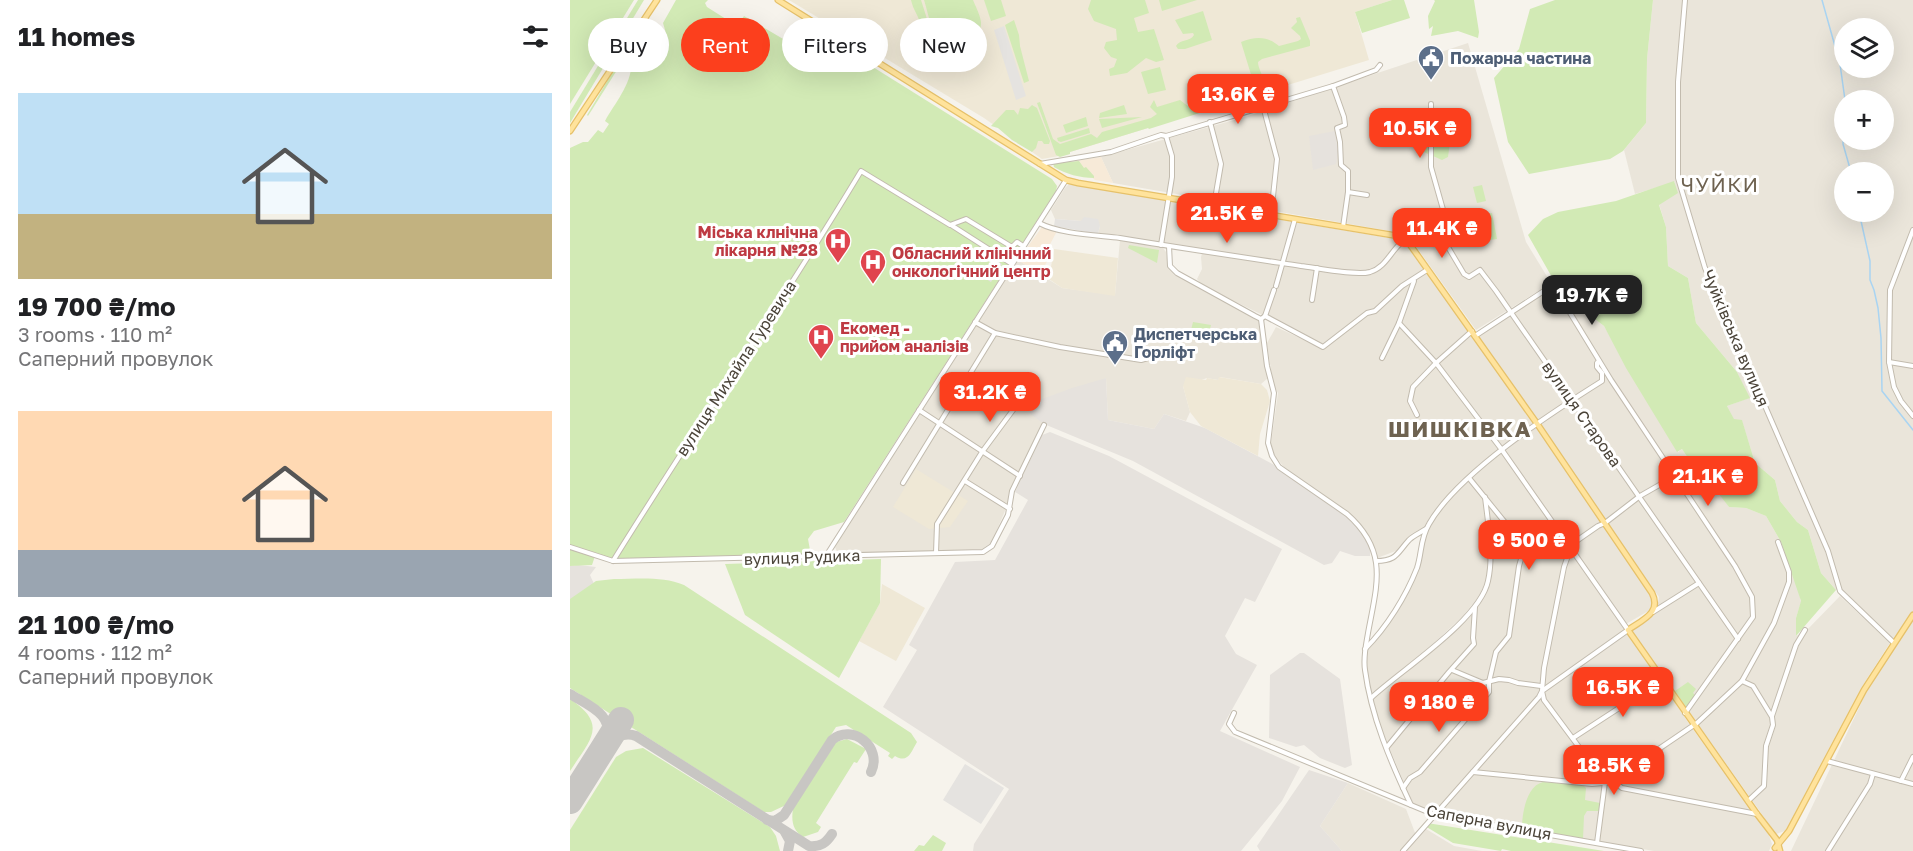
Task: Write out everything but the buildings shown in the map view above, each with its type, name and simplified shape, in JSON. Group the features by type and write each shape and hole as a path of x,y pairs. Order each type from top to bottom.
{"main road":[{"path":"570,131 655,0"},
{"path":"778,0 1066,180 1343,226 1406,239 1538,425 1652,594 1656,603 1653,612 1628,630 1775,837 1777,849"},
{"path":"1777,849 1789,831 1864,690 1913,615"}],"street":[{"name":"Чуйківська вулиця","path":"1685,0 1678,82 1678,178 1695,238 1711,283 1828,551 1840,591 1894,643"},
{"path":"1039,164 1111,152 1161,135 1166,136 1333,86 1376,70 1380,65"},
{"path":"1333,86 1344,117 1344,125 1337,128 1341,165 1348,171 1348,192 1343,226"},
{"path":"1039,223 1056,228 1282,263 1371,272 1389,260 1397,246 1442,216 1443,208 1431,167 1431,104"},
{"path":"1263,106 1277,159 1271,215"},
{"path":"1210,122 1221,164 1214,205"},
{"path":"1161,245 1172,177 1172,156 1166,136"},
{"name":"вулиця Михайла Гуревича","path":"613,561 861,171 1012,264"},
{"path":"826,556 1066,180"},
{"path":"1348,192 1367,195"},
{"name":"вулиця Михайла Гуревича","path":"950,225 966,219 1012,247 1017,242 1023,246"},
{"path":"1295,219 1275,288 1263,318 1268,372 1275,393 1268,443 1279,467 1347,513 1369,537 1376,561 1376,590 1364,667 1378,725 1411,805"},
{"name":"вулиця Старова","path":"1431,224 1464,274 1469,277 1480,270 1738,639"},
{"path":"1913,230 1912,238 1890,290 1889,362 1894,387 1901,401 1913,416"},
{"path":"1169,246 1170,266 1177,273 1323,347 1367,313 1375,312 1402,286 1427,270"},
{"path":"1312,300 1317,268"},
{"path":"1382,358 1399,323 1414,280"},
{"path":"1417,415 1410,401 1413,387 1436,363 1473,334 1553,285 1599,361 1735,566 1752,597 1753,617 1685,713"},
{"path":"975,322 995,333 1060,347 1142,360 1148,358"},
{"path":"1399,323 1436,363 1502,450 1628,630 1541,689 1517,723 1403,851"},
{"path":"903,483 995,333"},
{"path":"1365,650 1406,592 1418,566 1420,545 1427,528 1441,507 1469,478 1502,450 1602,381 1602,373 1597,367 1599,361"},
{"path":"1889,362 1913,366"},
{"path":"936,553 938,524 982,452 1016,406"},
{"path":"919,410 1020,476"},
{"path":"965,481 1010,508 1012,491 1044,425"},
{"path":"1597,843 1605,782 1544,700 1541,689 1564,567 1572,544 1598,526 1605,524 1640,496 1675,476"},
{"path":"1403,788 1410,778 1420,772 1489,692 1496,652 1509,636 1523,552 1520,542 1469,478"},
{"path":"1371,698 1427,653 1482,597 1488,583 1490,566 1485,497"},
{"name":"вулиця Рудика","path":"570,547 613,561 987,551 992,546 1010,508"},
{"path":"1376,561 1396,556 1408,541 1427,528"},
{"path":"1614,782 1619,776 1694,725 1742,681 1774,623 1789,582 1789,572 1778,542"},
{"path":"1523,552 1544,556 1562,555 1571,549"},
{"path":"1653,612 1699,583"},
{"path":"1387,747 1474,644 1475,606"},
{"path":"1772,717 1796,645 1805,630"},
{"path":"1452,670 1483,683 1499,679 1509,680 1541,689"},
{"path":"1573,738 1662,680"},
{"path":"1742,681 1753,686 1772,717 1773,725 1766,746 1764,786 1748,802"},
{"name":"Саперна вулиця","path":"1234,713 1229,724 1233,731 1307,764 1435,815 1641,851"},
{"path":"1901,781 1913,757"},
{"path":"1827,761 1913,784"},
{"path":"1472,772 1581,783 1614,782 1622,788 1757,814"},
{"path":"1828,851 1870,784 1873,774"}],"shaded area":[{"path":"789,0 1392,0 1355,12 1369,60 1070,152 1070,154 1042,159 984,118 908,72 987,72 987,18 900,18 900,67 888,60 888,18 819,18"},
{"path":"1653,0 1913,0 1913,851 1791,851 1866,693 1896,645 1841,590 1836,590 1821,573 1808,530 1797,522 1780,501 1775,480 1755,463 1742,421 1734,420 1727,406 1749,398 1737,372 1696,323 1688,278 1668,266 1666,227 1659,204 1675,182 1635,194 1624,150 1646,123 1647,59"},
{"path":"1004,26 1026,96 1016,100 994,30"},
{"path":"1468,43 1526,242 1551,283 1476,330 1407,234 1113,183 1101,157 1245,117"},
{"path":"1335,131 1338,152 1336,164 1313,170 1309,136"},
{"path":"1101,157 1113,183 1095,180 1076,161"},
{"path":"1069,184 1401,240 1408,246 1535,425 1468,477 1484,498 1488,556 1487,578 1480,595 1463,616 1372,696 1366,666 1367,650 1401,603 1420,566 1422,545 1429,528 1425,527 1411,534 1401,549 1377,558 1369,536 1359,523 1284,467 1274,455 1271,443 1278,393 1273,384 1267,343 1276,327 1324,349 1327,346 1203,286 1197,279 1202,269 1203,250 1098,234 1100,226 1082,221 1055,219 1051,210"},
{"path":"1084,217 1098,219 1100,226 1098,234 1054,226 1055,219 1081,221"},
{"path":"1042,227 1057,231 1046,252 1049,258 1040,274 1018,260"},
{"path":"1120,240 1163,248 1168,265 1173,272 1259,320 1268,378 1261,384 1220,377 1218,380 1207,378 1183,386 1190,412 1186,421 1164,414 1154,429 1108,420 1106,378 1044,424 1009,492 1007,506 992,542 982,549 838,554 835,547 1018,260 1062,288 1115,295"},
{"path":"1054,249 1118,258 1115,296 1062,288 1049,279"},
{"path":"994,259 1002,264 991,282 983,277"},
{"path":"1552,288 1566,309 1579,307 1604,326 1678,452 1682,449 1688,458 1703,470 1714,482 1729,507 1746,508 1766,516 1781,542 1797,584 1801,602 1796,618 1796,636 1806,631 1840,596 1890,643 1861,688 1785,831 1776,834 1631,630 1656,613 1659,597 1478,337"},
{"path":"1186,377 1218,380 1219,377 1261,384 1267,390 1270,401 1260,434 1258,456 1201,426 1190,412 1183,386"},
{"path":"1106,378 1108,420 1154,429 1164,414 1205,428 1278,467 1346,514 1364,532 1370,547 1370,556 1355,556 1340,551 1332,563 1324,565 1133,461 1044,424 1029,413 1026,405"},
{"path":"1537,427 1652,596 1650,610 1626,624 1625,628 1690,725 1769,835 1772,844 1769,851 1654,851 1445,815 1413,804 1380,726 1373,698 1429,653 1482,600 1489,584 1491,550 1487,497 1471,478"},
{"path":"1050,432 1109,456 1282,549 1255,602 1245,598 1225,636 1236,654 1257,665 1220,731 1300,767 1282,801 1241,851 973,851 974,844 1009,789 883,707 917,650 909,645 955,562 995,560 1028,500 1015,492 1042,435"},
{"path":"916,469 968,501 950,527 929,529 893,507"},
{"path":"570,566 596,567 590,575 602,602 570,640"},
{"path":"882,584 925,608 896,661 859,641 880,603"},
{"path":"1300,653 1304,653 1340,679 1352,765 1345,768 1320,758 1304,745 1296,747 1269,738 1270,675"},
{"path":"965,764 1004,788 981,824 943,800"},
{"path":"1309,770 1348,783 1320,826 1342,851 1260,851 1257,846"},
{"path":"1348,783 1406,809 1417,838 1426,829 1454,846 1482,851 1342,851 1320,826"}],"green space":[{"path":"570,0 634,0 623,18 588,18 590,72 570,104"},
{"path":"638,0 644,0 633,18 627,18"},
{"path":"676,0 708,0 705,3 707,7 724,18 681,18 681,72 770,72 770,31 782,38 782,72 881,72 1052,179 1057,186 1056,191 844,522 814,531 808,539 810,550 817,554 616,560 595,556 592,565 570,566 570,148 588,142 598,130 603,133 609,124 605,121 627,84 630,72 669,72 669,18 666,18"},
{"path":"911,0 921,0 927,18 918,18"},
{"path":"924,0 973,0 980,18 929,18"},
{"path":"984,0 1001,0 1006,16 991,21"},
{"path":"1091,0 1145,0 1149,13 1134,18 1138,32 1154,29 1164,60 1156,62 1146,58 1127,73 1110,76 1109,69 1114,67 1117,59 1111,57 1104,48 1106,42 1117,40 1116,29 1094,21 1088,9"},
{"path":"1159,0 1197,0 1162,11"},
{"path":"1392,0 1404,0 1410,18 1362,33 1355,12"},
{"path":"1434,0 1474,0 1478,38 1458,31 1431,36 1433,26 1429,29 1428,16"},
{"path":"1555,0 1653,0 1647,59 1646,123 1623,151 1610,159 1529,174 1508,142 1494,78 1519,49 1530,9"},
{"path":"1203,11 1212,40 1178,49 1176,46 1180,42 1194,35 1193,33 1183,34 1175,20"},
{"path":"1300,17 1310,46 1262,59 1258,62 1263,83 1258,84 1253,81 1241,42 1261,38 1270,40 1279,46 1298,41 1301,39 1300,36 1291,28 1297,22 1296,18"},
{"path":"1014,20 1029,81 1024,83 1005,25"},
{"path":"1160,67 1166,90 1148,94 1141,72"},
{"path":"594,72 601,72 570,123 570,112"},
{"path":"613,72 616,72 588,116"},
{"path":"1255,88 1266,92 1060,157 1056,155 1037,103 1040,102 1053,139 1060,144 1091,134 1097,138 1102,132 1151,118 1157,114 1150,107 1154,100 1157,107 1180,100 1189,107"},
{"path":"1032,105 1037,108 1050,141 1049,144 1044,144 1038,141 1032,152 998,128 991,126 1006,110 1014,110 1018,115 1020,108 1028,109"},
{"path":"1124,105 1127,114 1099,118 1100,113"},
{"path":"1086,117 1088,126 1066,133 1063,125"},
{"path":"1142,117 1102,128 1099,119"},
{"path":"1433,124 1445,124 1450,142 1448,157 1442,160 1433,156"},
{"path":"1429,127 1428,154 1413,146 1384,141"},
{"path":"1089,128 1090,133 1058,141 1057,138"},
{"path":"1079,161 1094,178 1068,174 1054,167 1053,163"},
{"path":"1674,181 1678,193 1659,205 1666,227 1668,266 1688,278 1696,323 1737,372 1750,398 1727,406 1734,419 1742,420 1755,463 1775,480 1780,501 1797,522 1808,530 1821,573 1836,590 1796,636 1796,618 1801,601 1781,542 1766,516 1746,508 1729,507 1715,489 1714,482 1703,470 1688,476 1679,465 1688,458 1682,449 1677,452 1626,368 1604,326 1579,307 1570,309 1528,235 1543,219 1558,212 1616,201"},
{"path":"1482,185 1486,201 1477,203 1473,187"},
{"path":"1492,213 1497,239 1482,241 1478,216"},
{"path":"1129,245 1159,250 1157,263 1128,248"},
{"path":"1193,322 1211,325 1209,333 1191,330"},
{"path":"881,559 880,603 839,678 745,615 725,564"},
{"path":"659,579 684,585 911,733 917,742 913,750 906,758 895,756 892,759 888,756 890,753 846,725 836,727 786,805 771,812 764,812 570,688 570,599 596,581"},
{"path":"1688,682 1696,689 1693,693 1695,695 1686,707 1675,691"},
{"path":"570,699 589,717 592,733 570,771"},
{"path":"847,739 866,749 857,763 854,762 816,823 821,827 818,832 803,837 794,825 793,809 836,742"},
{"path":"643,748 770,827 776,836 780,851 570,851 570,830 616,757 626,751"},
{"path":"1543,782 1582,784 1586,788 1585,800 1600,803 1599,811 1587,811 1584,816 1583,839 1522,829 1526,801 1533,789"},
{"path":"1427,823 1604,851 1511,851 1502,849 1501,851 1453,843 1425,826"},
{"path":"933,835 946,843 942,851 914,851 919,845 924,846"}],"waterway":[{"path":"1822,0 1840,64 1845,100 1843,144 1848,162"},
{"path":"1861,222 1870,261 1870,280 1878,308 1882,391 1913,430"}],"taxiway":[{"path":"570,694 593,708 604,718 608,733 607,743"},
{"path":"767,820 775,821 784,815 832,740 840,735 848,734 864,740 873,754 874,763 871,772"},
{"path":"607,743 621,736 636,736 809,846 823,844 832,834"},
{"path":"785,832 790,841 788,851"}],"runway":[{"path":"570,801 621,720"}],"place":[{"name":"Пожарна частина","path":"1431,81"},
{"name":"Міська клнічна лікарня №28","path":"838,264"},
{"name":"Обласний клінічний онкологічний центр","path":"873,285"},
{"name":"Екомед - прийом аналізів","path":"821,360"},
{"name":"Диспетчерська Горліфт","path":"1115,366"}],"district":[{"name":"ЧУЙКИ","path":"1720,185"},
{"name":"ШИШКІВКА","path":"1460,429"}]}
